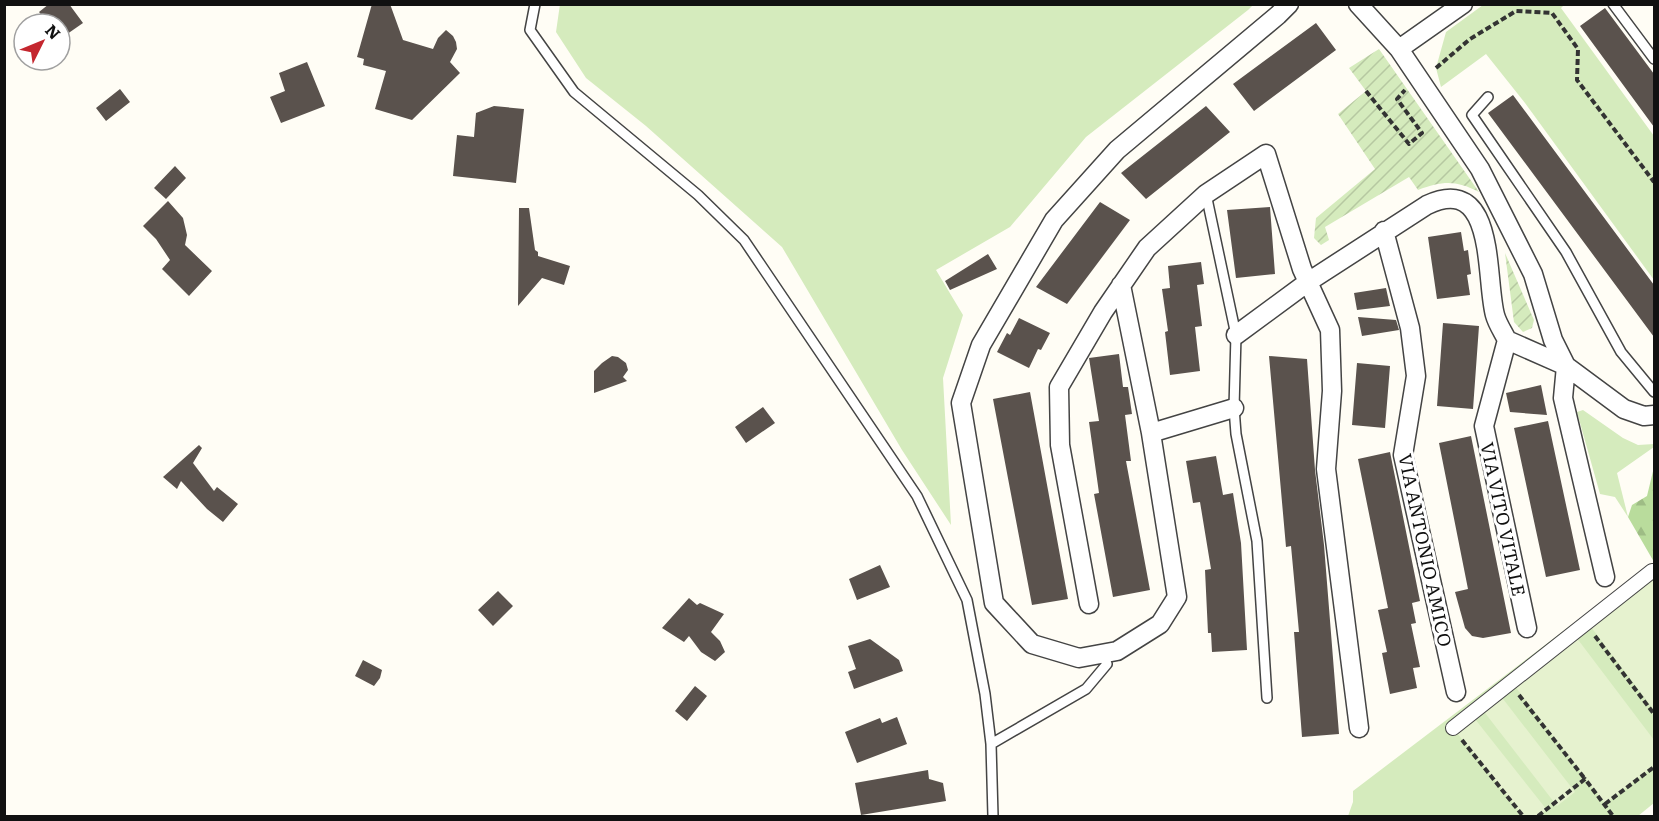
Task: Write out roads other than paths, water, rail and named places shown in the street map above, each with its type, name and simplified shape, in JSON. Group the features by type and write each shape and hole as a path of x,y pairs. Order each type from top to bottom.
{"street":[{"path":"1121,285 1151,433 1178,597 1160,624 1117,651 1079,658 1032,644 994,603 961,403 981,345 1054,220 1117,150 1289,4"},
{"path":"1358,4 1399,49 1480,169 1533,274 1553,340 1566,366 1563,398 1605,577"},
{"path":"1399,49 1463,4"},
{"path":"1089,604 1060,446 1059,387 1121,285 1147,248 1206,194 1266,154 1302,269 1330,330 1332,391 1326,469 1359,728"},
{"path":"1236,335 1308,282 1384,231 1438,200 1449,198 1461,201 1478,217 1490,260 1495,315 1507,340 1566,366 1624,409 1644,416 1654,415"},
{"name":"VIA ANTONIO AMICO","path":"1384,231 1410,328 1416,376 1403,455 1456,692"},
{"name":"VIA VITO VITALE","path":"1507,340 1484,426 1527,628"},
{"path":"1151,433 1234,408"},
{"path":"1453,728 1652,571"}],"lane":[{"path":"535,4 530,30 574,92 698,195 744,240 917,496 967,600 985,694 993,816"},
{"path":"1613,4 1654,59"},
{"path":"1488,97 1472,115 1566,252 1621,352 1654,392"},
{"path":"1206,194 1236,335 1234,408 1236,434 1257,541 1267,698"},
{"path":"990,744 1086,689 1107,664 1103,654"}]}
